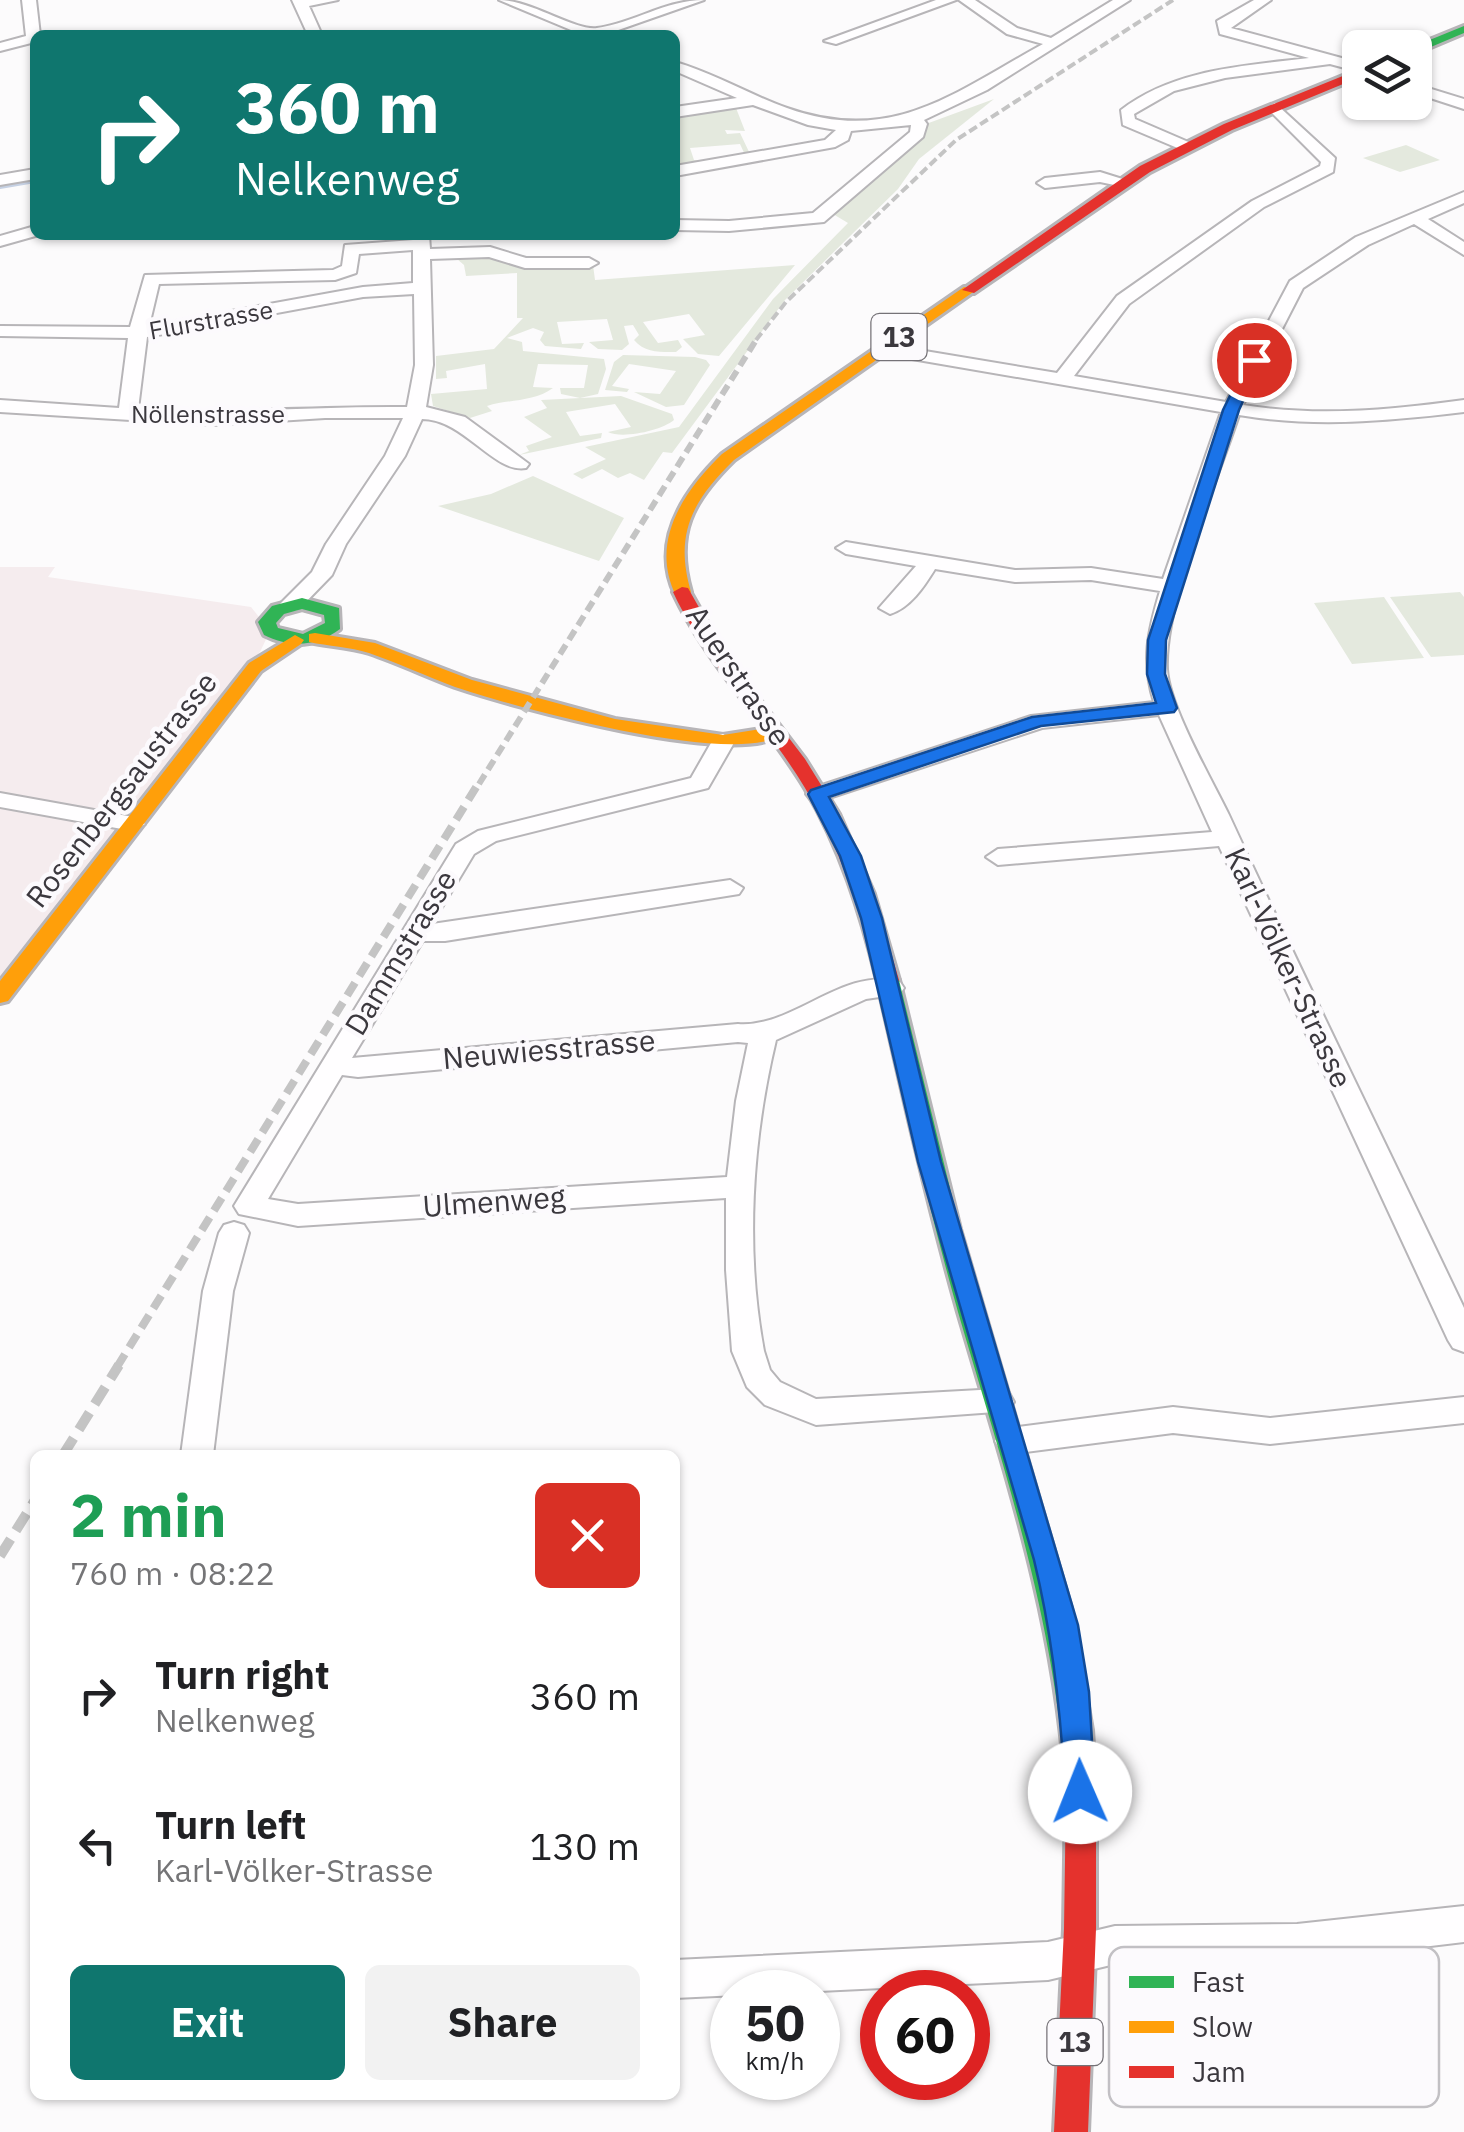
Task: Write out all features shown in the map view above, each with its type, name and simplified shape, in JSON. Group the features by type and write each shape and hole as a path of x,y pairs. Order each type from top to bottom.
{"main road":[{"path":"1432,43 1464,29"},
{"name":"Auerstrasse","path":"1079,1953 1081,1858 1074,1692 1064,1625 930,1162 891,988 850,856 818,794 713,648 688,604 674,566 674,532 681,510 698,483 728,456 1124,182 1187,147 1342,79"},
{"path":"290,606 317,627 465,684 562,712 661,734 722,741 774,732"},
{"name":"Rosenbergsaustrasse","path":"0,996 255,667 270,632 270,617 290,606"},
{"path":"270,632 317,627"},
{"name":"Rosenbergsaustrasse","path":"255,667 317,627"},
{"name":"13","path":"1072,2132 1079,1953"}],"street":[{"path":"29,0 32,30"},
{"path":"313,30 299,1 331,0"},
{"path":"506,0 581,30"},
{"path":"608,30 697,0"},
{"path":"831,41 948,0"},
{"path":"966,0 1018,34 1051,42"},
{"path":"680,68 824,126 844,130 880,128 957,101 1123,0"},
{"path":"1264,0 1222,24 1224,32 1342,62"},
{"path":"4,47 30,39"},
{"path":"1187,147 1136,129 1128,122 1126,112 1138,100 1168,87 1336,59"},
{"path":"1432,94 1464,104"},
{"path":"680,111 758,100"},
{"path":"1060,381 1122,300 1258,204 1328,169 1329,161 1322,152 1274,108"},
{"path":"680,225 730,226 818,218 917,134 919,124 912,119"},
{"path":"680,170 812,148 838,140 844,130"},
{"path":"0,180 30,175"},
{"path":"1045,183 1100,176 1124,182"},
{"name":"Karl-Völker-Strasse","path":"1464,196 1362,241 1296,285 1231,410 1172,586 1157,640 1156,674 1167,708 1227,838 1464,1340"},
{"path":"1416,218 1464,250"},
{"path":"0,240 30,233"},
{"path":"317,627 321,576 336,544 395,456 416,412 424,365 419,245"},
{"path":"128,415 138,334 151,278 334,275 350,269 351,248 419,245 490,252 525,264 589,263"},
{"name":"Flurstrasse","path":"0,330 138,334 363,292 421,288"},
{"path":"883,349 1276,416 1369,418 1464,406"},
{"name":"Nöllenstrasse","path":"0,406 212,419 416,412 451,416 519,464"},
{"path":"846,548 1015,576 1091,574 1172,586"},
{"path":"890,608 915,584 930,562"},
{"path":"290,606 321,576"},
{"path":"818,794 1039,721 1167,708"},
{"name":"Dammstrasse","path":"250,1206 454,863 475,842 700,784 722,741"},
{"path":"0,800 133,824"},
{"path":"998,857 1227,838"},
{"path":"415,932 444,933 730,888"},
{"path":"891,988 861,991 764,1035 740,1186 738,1236 745,1336 751,1363 767,1388 797,1407 816,1412 998,1402"},
{"name":"Neuwiesstrasse","path":"334,1064 358,1068 738,1033 764,1035"},
{"name":"Ulmenweg","path":"250,1206 298,1214 740,1186"},
{"path":"198,1450 218,1292 234,1234"},
{"path":"1011,1441 1174,1420 1270,1431 1464,1410"},
{"path":"680,1979 1048,1961 1115,1945 1297,1943 1464,1924"}],"shaded area":[{"path":"994,99 919,159 898,189 785,300 672,453 663,452 644,480 630,473 618,478 602,469 582,479 573,474 606,459 585,447 679,427 773,299 848,223 833,214 926,124"},
{"path":"736,108 745,131 725,130 727,134 740,133 751,156 746,157 740,144 690,148 694,160 706,162 680,167 680,115"},
{"path":"1406,145 1440,160 1400,172 1363,158"},
{"path":"502,256 593,265 595,280 795,265 719,356 698,354 683,339 705,335 689,314 643,322 658,343 678,340 682,347 676,352 643,347 634,340 639,335 633,325 624,326 629,344 622,350 598,349 589,342 613,340 607,319 557,322 562,344 584,343 581,349 545,346 540,340 544,332 533,328 507,338 522,342 523,351 604,359 606,369 598,394 580,398 561,394 560,388 584,388 588,365 538,364 533,387 553,388 530,398 487,406 492,411 470,418 433,406 431,394 487,389 485,364 446,371 447,378 436,379 436,356 494,349 523,318 517,318 517,273 466,276 464,265 457,259 436,258"},
{"path":"623,355 695,357 710,365 684,405 666,407 634,392 660,394 676,371 629,364 612,386 629,389 627,392 605,390 614,362"},
{"path":"621,396 672,414 674,420 651,430 622,435 608,432 631,427 615,404 566,412 580,436 602,433 601,438 519,455 529,451 526,446 552,437 524,417 547,408 541,400"},
{"path":"533,476 624,518 599,561 438,506 491,494"},
{"path":"0,567 55,567 48,577 251,607 270,631 260,652 0,985"},
{"path":"1460,592 1464,597 1464,655 1431,657 1390,597"},
{"path":"1384,597 1424,658 1352,664 1314,603"}],"waterway":[{"path":"0,187 30,182"}],"railway":[{"path":"757,339 786,302 956,140 1173,0"},
{"path":"479,784 757,339"},
{"path":"117,1367 480,781"},
{"path":"66,1450 119,1365"},
{"path":"0,1556 30,1508"}],"traffic: fast":[{"path":"1432,42 1464,29"},
{"path":"302,603 333,612 334,625 303,639 286,638 270,631 267,622 278,610 302,603"},
{"path":"888,980 948,1229 1057,1608 1069,1668 1081,1792"}],"traffic: slow":[{"path":"682,592 676,572 677,535 690,502 713,471 969,290"},
{"path":"315,638 369,647 465,684 614,724 723,741 774,733"},
{"path":"0,996 255,667 295,640"}],"traffic: jam":[{"path":"969,290 1145,169 1228,127 1342,80"},
{"path":"682,592 720,659 798,763 829,814 864,894 888,980"},
{"path":"1071,2132 1080,1929 1081,1792"}],"route":[{"path":"1080,1792 1074,1692 1064,1625 1048,1560 998,1402 930,1162 872,918 850,856 818,794 1039,721 1167,708 1156,674 1157,640 1231,410 1254,360"}]}
